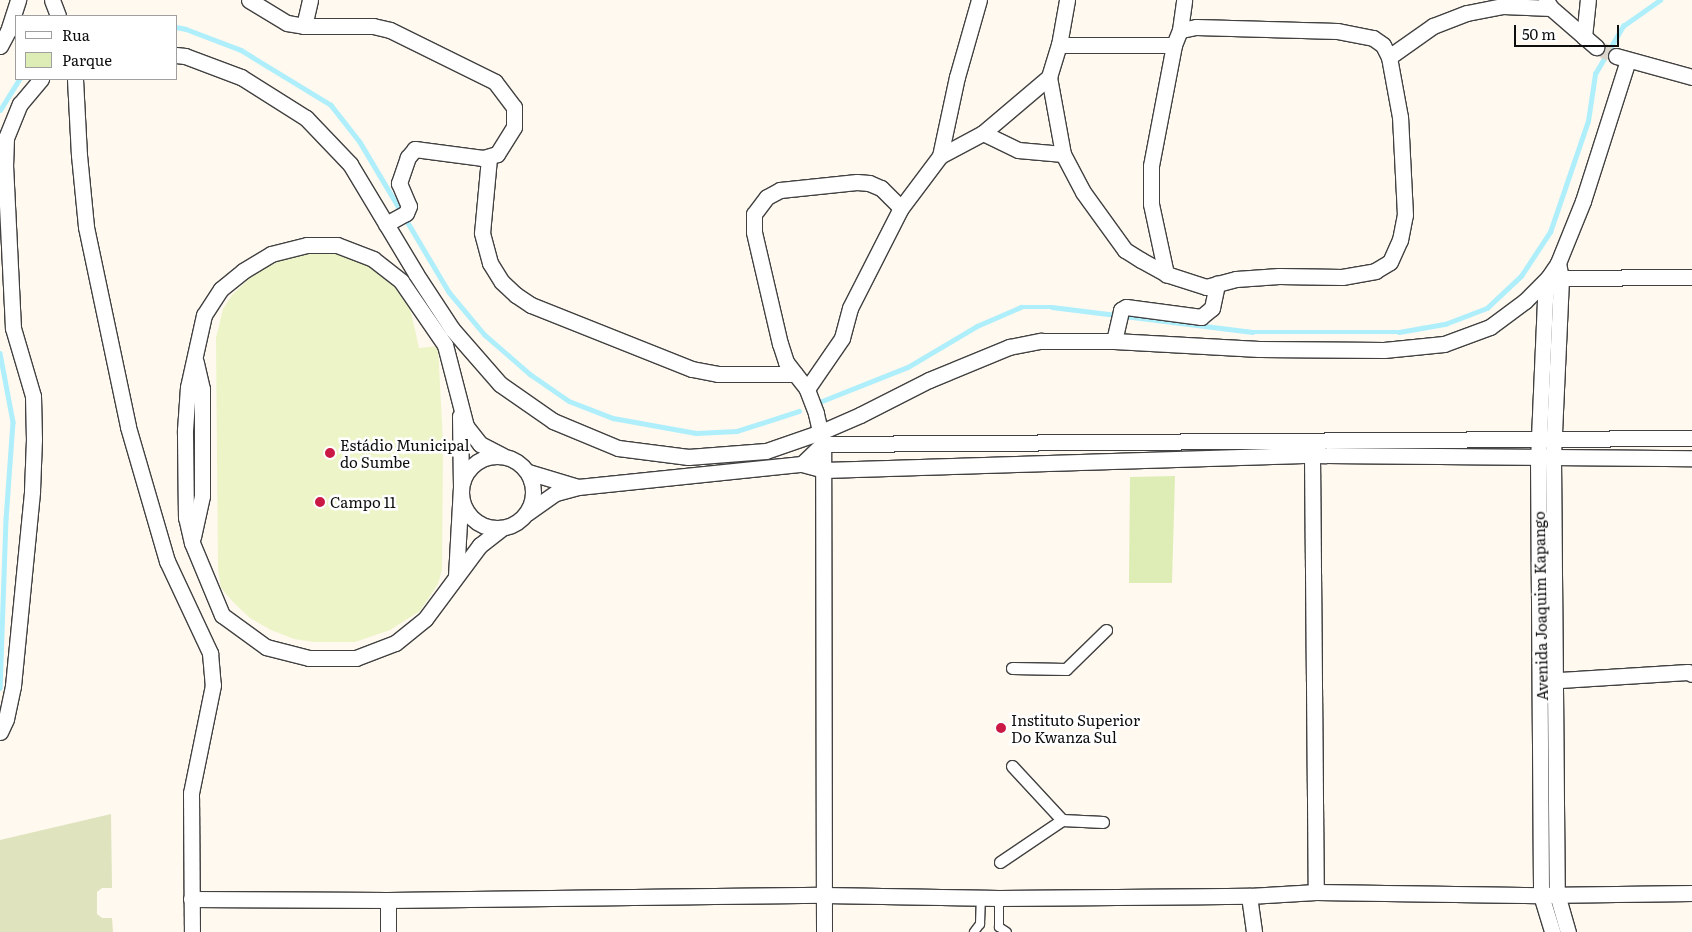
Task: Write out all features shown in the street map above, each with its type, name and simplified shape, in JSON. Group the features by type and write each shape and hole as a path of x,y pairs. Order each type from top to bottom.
{"street":[{"path":"0,46 8,31 18,0"},
{"path":"52,0 58,15"},
{"path":"249,0 288,23 304,26 373,26 390,30 495,82 514,107 514,127 498,154 489,158 415,148 408,157 400,183 408,200 408,206 395,218"},
{"path":"304,26 310,0"},
{"path":"940,156 957,77 979,0"},
{"path":"1067,0 1059,45 1049,77 1063,154 1083,192 1124,250 1166,274 1206,287 1236,279 1278,276 1342,277 1375,271 1390,262 1400,240 1405,215 1400,117 1389,57 1383,46 1373,38 1355,33 1213,27 1180,30"},
{"path":"1166,274 1151,204 1150,166 1174,45 1180,30 1184,0"},
{"path":"1584,37 1588,0"},
{"path":"1389,57 1433,26 1467,13 1503,6 1548,4 1596,46"},
{"path":"1059,45 1174,45"},
{"path":"178,55 185,56 241,77 306,118 350,164 395,218 452,329 500,384 553,422 618,448 688,457 766,451 822,438 1547,440 1692,438"},
{"name":"Avenida Joaquim Kapango","path":"1552,932 1549,894 1546,458 1555,279 1558,263 1584,201 1622,58 1692,77"},
{"path":"807,389 842,338 850,308 900,208 940,156 983,134 1049,77"},
{"path":"0,732 6,719 13,686 32,491 34,440 33,396 13,328 5,167 6,138 20,104 40,80"},
{"path":"75,80 79,155 86,227 128,427 167,561 210,653 213,685 191,793 192,932"},
{"path":"983,134 1018,150 1063,154"},
{"path":"489,158 482,233 490,263 502,282 516,294 532,305 692,369 718,374 795,374"},
{"path":"824,932 824,470 822,438 816,413 807,389 786,362 780,344 754,232 754,214 767,197 780,190 857,182 869,183 881,188 900,208"},
{"path":"578,487 528,472 514,458 502,455 480,444 466,426 460,410 445,345 401,281 373,259 337,245 307,245 271,254 243,271 221,289 204,315 195,355 202,389 202,496 192,542 222,615 266,647 309,658 356,658 396,644 425,619 480,545 502,528 517,522 556,493 578,487 802,464 824,470 1312,455 1692,458"},
{"path":"802,464 822,438 860,416 929,380 1009,347 1041,342 1114,338 1269,349 1384,350 1444,344 1490,327 1555,279 1692,277"},
{"path":"1114,338 1119,314 1126,307 1201,317 1212,308 1217,284"},
{"path":"460,410 461,499 470,516 479,524 491,528 502,528"},
{"path":"456,576 461,487 468,469 482,458 502,455"},
{"path":"1312,455 1316,892"},
{"path":"527,513 534,493 528,472"},
{"path":"1012,668 1066,669 1106,630"},
{"path":"1548,681 1691,672"},
{"path":"1012,766 1062,820"},
{"path":"1000,862 1062,820 1103,822"},
{"path":"191,899 388,900 824,895 999,898 1249,896 1316,892 1692,893"},
{"name":"Avenida Joaquim Kapango","path":"1549,894 1568,932"},
{"path":"1249,896 1254,932"},
{"path":"388,900 388,932"}],"lane":[{"path":"974,932 980,924 981,898"},
{"path":"999,898 999,928 1007,932"}],"green space":[{"name":"Estádio Municipal do Sumbe","path":"315,252 338,253 368,264 381,273 404,297 411,312 419,348 438,346 443,443 442,570 438,584 420,611 390,630 355,642 314,642 294,639 271,630 250,618 234,603 221,588 218,570 216,338 223,309 232,295 254,274 284,259"},
{"path":"1175,476 1172,583 1129,583 1130,477"},
{"path":"111,814 112,888 102,888 97,892 97,914 102,918 112,918 113,932 0,932 0,840"}],"waterway":[{"path":"822,401 908,367 977,326 1021,307 1052,307 1252,332 1399,332 1445,324 1487,308 1521,276 1550,232 1588,121 1595,74 1623,26 1660,0"},
{"path":"178,27 241,50 331,105 360,142 449,292 485,335 530,374 569,401 613,418 696,433 737,431 799,411"},
{"path":"0,110 18,80"},
{"path":"0,353 13,422 6,519 0,688"}],"tunnel":[{"path":"1596,47 1616,56"}],"place":[{"name":"Estádio Municipal do Sumbe","path":"330,453"},
{"name":"Campo 11","path":"320,502"},
{"name":"Instituto Superior Do Kwanza Sul","path":"1001,728"}]}
